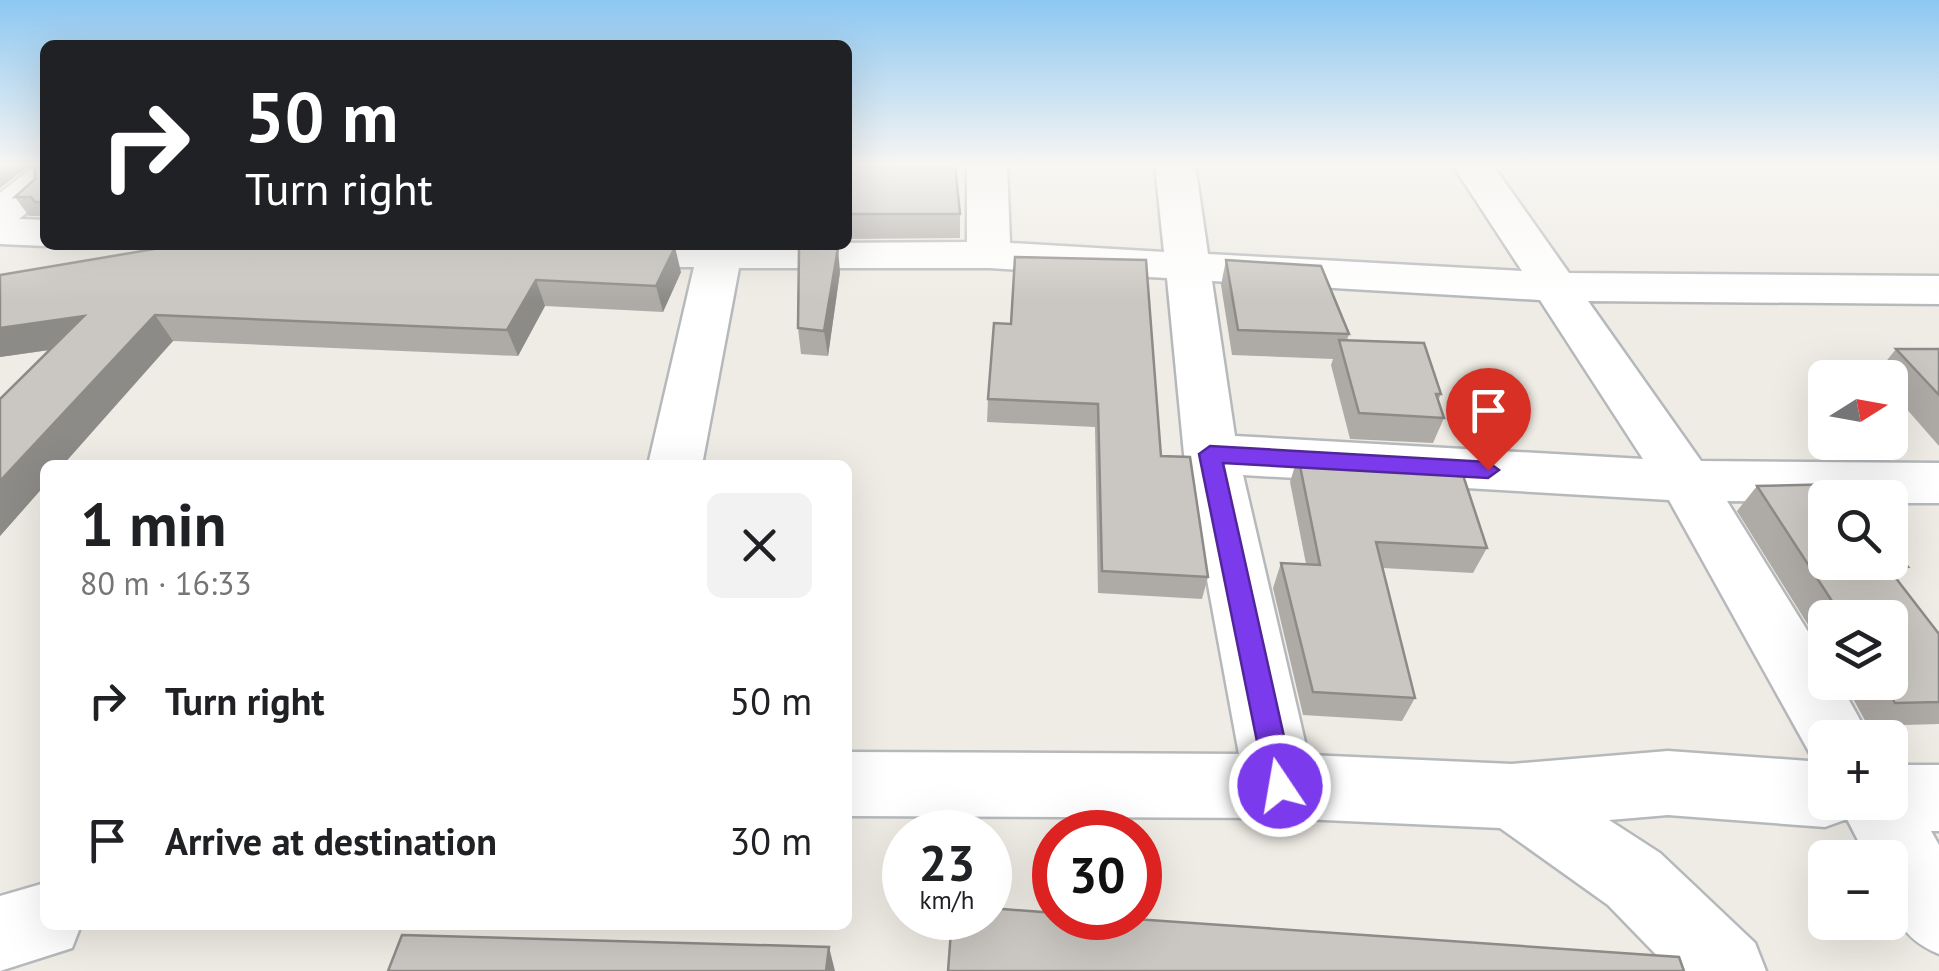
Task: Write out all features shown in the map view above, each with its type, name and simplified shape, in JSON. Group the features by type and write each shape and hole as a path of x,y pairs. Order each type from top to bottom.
{"street":[{"path":"988,209 989,254"},
{"path":"1182,209 1210,454 1280,786"},
{"path":"1503,209 1686,481 1826,720"},
{"path":"0,230 40,233"},
{"path":"676,460 719,251"},
{"path":"559,253 989,254 1556,287 1939,290"},
{"path":"1210,454 1686,481 1939,483"},
{"path":"852,784 1280,786 1512,796 1668,783 1808,794"},
{"path":"1512,796 1634,879 1727,971"},
{"path":"1908,798 1939,798"},
{"path":"1885,820 1939,916"},
{"path":"0,934 40,923"}],"building":[{"path":"852,209 960,209 960,214 852,214"},
{"path":"148,250 674,250 656,286 536,280 507,330 155,315 0,481 0,399 84,316 0,328 0,275"},
{"path":"799,250 838,250 824,331 798,328"},
{"path":"1015,257 1146,260 1161,456 1190,457 1208,577 1102,571 1098,404 988,399 994,323 1011,324"},
{"path":"1226,260 1321,266 1349,334 1238,330"},
{"path":"1339,340 1424,343 1441,394 1436,394 1444,418 1359,413"},
{"path":"1896,349 1939,349 1939,395 1908,360"},
{"path":"1298,456 1460,466 1487,548 1376,542 1415,698 1313,692 1281,563 1320,565"},
{"path":"1808,485 1808,564 1757,486"},
{"path":"1818,580 1897,580 1939,634 1939,702 1893,700 1908,700 1908,600 1831,600"},
{"path":"1012,910 1032,911 1032,940 1162,940 1162,921 1679,957 1684,971 948,971 950,940 1012,940"},
{"path":"402,935 829,947 826,971 388,971"}],"route":[{"path":"1280,786 1210,454 1488,470"}]}
